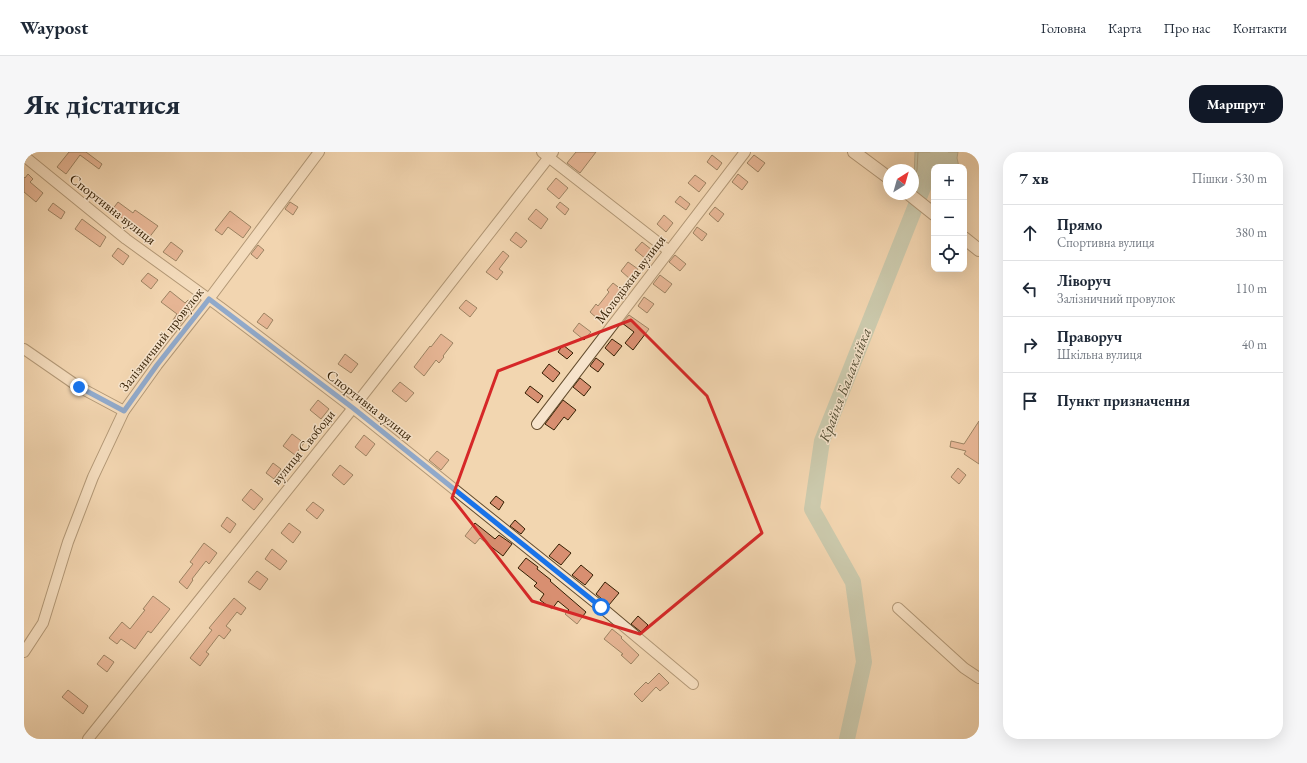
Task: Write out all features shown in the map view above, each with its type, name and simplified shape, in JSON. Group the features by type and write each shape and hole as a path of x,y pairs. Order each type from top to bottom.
{"street":[{"name":"Залізничний провулок","path":"24,652 42,624 68,542 92,477 124,411 157,365 209,299 319,152"},
{"name":"Молодіжна вулиця","path":"537,424 745,152"},
{"path":"854,152 883,174"},
{"path":"548,154 669,251"},
{"name":"вулиця Свободи","path":"88,739 353,408 548,154"},
{"name":"Спортивна вулиця","path":"28,156 126,239 209,299 353,408 601,607 693,684"},
{"path":"916,200 931,212"},
{"path":"967,240 979,250"},
{"path":"24,349 79,387 124,411"},
{"path":"898,608 964,668 979,678"}],"highlighted area":[{"path":"631,320 707,396 762,533 640,634 532,601 452,498 498,371"}],"water":[{"path":"915,152 958,152 958,164 931,164 931,183 919,181 919,164 915,164"}],"building":[{"path":"69,152 86,152 102,164 99,169 80,155 66,174 57,167"},
{"path":"576,152 596,152 580,173 567,163"},
{"path":"712,155 722,163 717,170 707,162"},
{"path":"754,155 765,163 758,172 747,163"},
{"path":"28,174 33,179 30,182 43,193 36,202 24,192 24,177 25,178"},
{"path":"738,174 748,182 742,190 732,182"},
{"path":"695,175 706,183 699,192 688,183"},
{"path":"556,178 568,188 559,199 547,189"},
{"path":"680,196 690,204 686,210 675,202"},
{"path":"118,202 133,213 135,210 158,226 148,239 112,210"},
{"path":"290,202 298,207 293,215 285,209"},
{"path":"560,202 569,209 565,215 556,207"},
{"path":"53,203 65,212 61,219 48,210"},
{"path":"715,207 724,214 718,222 709,214"},
{"path":"536,209 548,219 541,229 528,219"},
{"path":"230,211 251,227 243,238 228,227 222,235 215,230"},
{"path":"664,215 673,223 666,232 657,224"},
{"path":"82,219 106,237 100,247 75,229"},
{"path":"697,227 707,234 702,241 693,233"},
{"path":"516,232 527,241 521,248 510,240"},
{"path":"171,242 183,251 176,261 163,252"},
{"path":"642,242 652,250 646,259 635,250"},
{"path":"258,245 264,250 257,259 251,254"},
{"path":"118,248 129,256 123,265 112,256"},
{"path":"503,251 509,256 499,269 503,272 497,280 486,272"},
{"path":"675,255 686,264 680,271 669,262"},
{"path":"628,262 638,269 630,279 621,271"},
{"path":"148,273 158,280 151,289 141,281"},
{"path":"660,275 672,284 665,293 653,284"},
{"path":"613,283 622,290 600,321 590,312 596,304 598,306 609,292 607,290"},
{"path":"170,291 185,303 188,300 195,304 179,325 173,320 177,314 161,302"},
{"path":"644,297 654,304 647,313 638,306"},
{"path":"466,300 477,308 470,317 459,308"},
{"path":"264,313 273,320 267,329 257,322"},
{"path":"629,315 649,329 633,350 625,343 634,332 622,323"},
{"path":"579,323 591,332 584,340 573,331"},
{"path":"441,334 453,343 439,363 436,360 424,376 414,367"},
{"path":"612,339 622,346 614,356 605,348"},
{"path":"563,345 573,353 567,359 558,352"},
{"path":"345,354 358,364 351,373 338,364"},
{"path":"596,358 604,364 598,372 590,366"},
{"path":"549,364 560,373 553,382 542,373"},
{"path":"580,378 591,387 584,396 573,387"},
{"path":"400,382 414,393 406,402 392,391"},
{"path":"530,386 543,396 538,403 525,393"},
{"path":"318,400 329,409 321,419 310,410"},
{"path":"563,400 576,410 568,420 564,417 554,430 545,424"},
{"path":"979,421 979,464 964,454 966,451 950,447 951,441 964,444"},
{"path":"292,434 304,443 295,455 283,446"},
{"path":"364,435 375,444 366,456 355,447"},
{"path":"437,451 449,460 441,470 429,460"},
{"path":"273,463 281,469 274,479 266,473"},
{"path":"340,465 353,475 344,485 332,475"},
{"path":"958,468 966,475 959,484 951,477"},
{"path":"251,489 263,499 254,510 242,500"},
{"path":"496,496 504,502 499,510 490,503"},
{"path":"313,502 324,510 317,519 306,510"},
{"path":"227,517 236,524 230,533 221,526"},
{"path":"515,520 525,529 521,534 510,526"},
{"path":"289,523 301,532 293,543 281,533"},
{"path":"475,523 495,539 499,535 512,544 503,556 480,538 475,544 465,536"},
{"path":"204,543 217,553 209,564 206,561 192,579 193,580 187,589 179,582 193,564 190,562"},
{"path":"559,544 571,553 561,565 549,556"},
{"path":"272,549 287,561 280,570 265,559"},
{"path":"526,558 538,567 537,569 586,612 577,624 565,614 569,610 558,601 552,609 540,600 544,594 534,586 537,583 518,568"},
{"path":"581,565 593,575 585,585 572,575"},
{"path":"257,571 268,579 260,590 248,582"},
{"path":"605,582 619,593 609,605 596,594"},
{"path":"153,596 170,609 151,633 148,631 135,649 121,639 117,644 109,638 122,622 130,629 145,610 143,609"},
{"path":"234,598 246,608 241,615 237,612 226,626 231,630 224,639 219,635 206,652 209,654 200,666 190,658 212,630 209,628"},
{"path":"638,616 648,625 641,632 631,624"},
{"path":"612,629 639,655 631,664 621,655 623,654 604,639"},
{"path":"104,655 114,662 107,672 97,664"},
{"path":"659,673 669,683 660,691 656,687 642,702 634,694 646,682 648,684"},
{"path":"68,690 88,706 83,714 62,697"}],"waterway":[{"name":"Крайня Балаклійка","path":"847,739 864,662 853,582 812,509 822,441 932,165 940,152"}],"route":[{"path":"79,387 124,411 157,365 209,299 353,408 601,607"}]}
